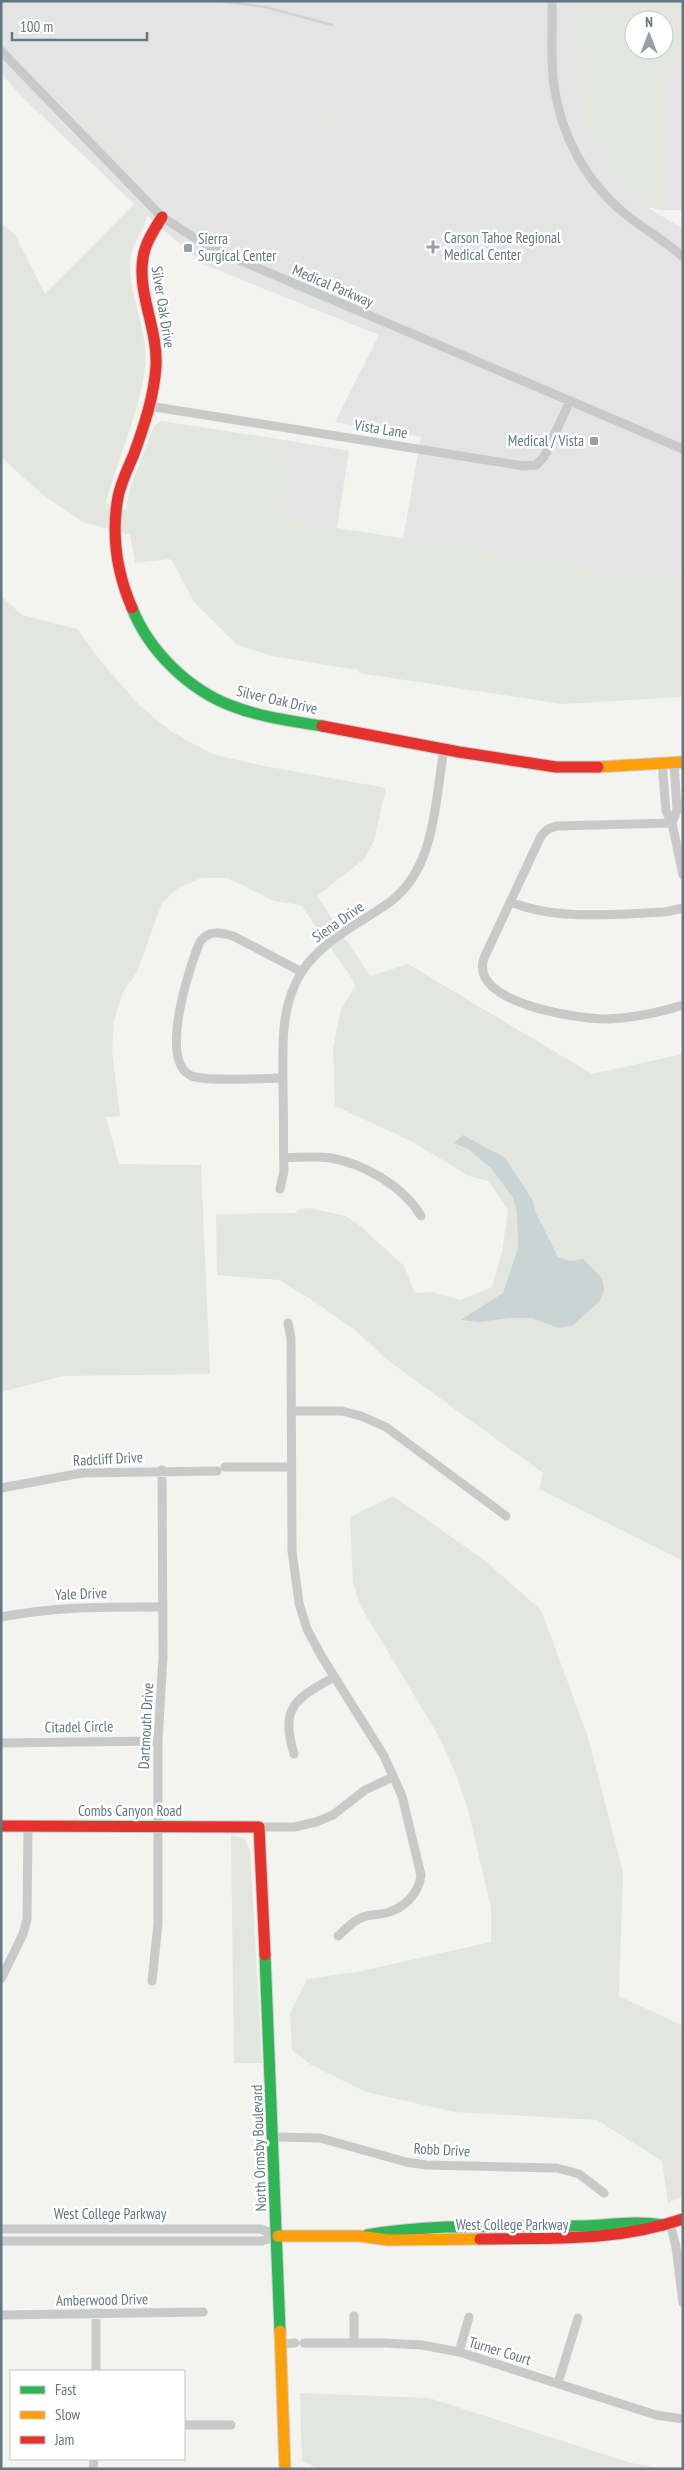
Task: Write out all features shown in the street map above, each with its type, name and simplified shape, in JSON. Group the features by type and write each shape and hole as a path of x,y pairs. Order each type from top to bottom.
{"street":[{"path":"552,1 554,85 563,127 580,162 597,187 624,213 683,257"},
{"name":"Medical Parkway","path":"1,51 162,217 198,240 225,254 683,450"},
{"name":"Silver Oak Drive","path":"162,217 144,248 141,261 142,279 155,345 156,363 149,406 136,448 124,477 118,500 115,529 116,561 132,610 152,646 168,664 192,684 219,700 246,711 444,749 556,767 678,762"},
{"name":"Vista Lane","path":"149,406 524,466 536,466 544,457 570,402"},
{"name":"Siena Drive","path":"280,1189 284,1172 283,1078 285,1017 302,972 315,955 334,939 391,901 405,888 415,874 429,842 444,749"},
{"path":"672,823 677,810 678,762"},
{"path":"662,763 666,811 672,823 683,875"},
{"path":"672,823 552,827 541,836 482,963 484,978 492,988 545,1010 590,1018 636,1017 683,1005"},
{"path":"511,902 528,909 553,914 665,912 683,908"},
{"path":"283,1078 203,1078 187,1074 178,1062 179,1008 182,992 199,944 202,938 211,933 227,934 235,937 302,972"},
{"path":"284,1158 331,1158 359,1167 412,1200 421,1216"},
{"path":"288,1323 291,1338 292,1551 299,1603 307,1629 334,1677 384,1756 402,1796 421,1874 420,1886 403,1904 388,1912 364,1916 353,1922 338,1936"},
{"path":"291,1412 342,1412 361,1416 386,1427 506,1516"},
{"name":"Radcliff Drive","path":"1,1488 82,1473 291,1467"},
{"name":"Dartmouth Drive","path":"152,1981 158,1924 158,1741 163,1672 162,1470"},
{"name":"Yale Drive","path":"1,1617 42,1609 76,1606 163,1606"},
{"path":"294,1754 288,1732 289,1717 293,1707 304,1694 334,1677"},
{"name":"Citadel Circle","path":"1,1742 158,1741"},
{"path":"260,1827 294,1827 316,1822 333,1815 365,1790 393,1777"},
{"name":"Combs Canyon Road","path":"1,1826 157,1825 260,1827"},
{"path":"1,1979 20,1941 27,1918 28,1826"},
{"name":"North Ormsby Boulevard","path":"260,1827 278,2236 285,2469"},
{"name":"Robb Drive","path":"274,2137 320,2138 406,2162 426,2165 557,2168 579,2174 604,2193"},
{"name":"West College Parkway","path":"1,2241 262,2241 278,2236 360,2236 408,2228 595,2226 639,2221 666,2224 683,2219"},
{"path":"666,2224 676,2247 683,2303"},
{"name":"West College Parkway","path":"1,2229 261,2229 278,2236"},
{"name":"Amberwood Drive","path":"1,2315 204,2312"},
{"path":"96,2313 96,2370"},
{"path":"354,2316 354,2342"},
{"path":"459,2352 469,2317"},
{"path":"558,2383 578,2318"},
{"name":"Turner Court","path":"281,2344 354,2342 422,2346 459,2352 656,2415 683,2419"},
{"path":"185,2425 231,2426"}],"shaded area":[{"name":"Carson Tahoe Regional Medical Center","path":"1,1 578,1 579,85 585,125 609,163 647,207 683,229 683,556 679,583 403,539 421,437 335,422 379,335 205,265 146,215 20,95 1,73"},
{"path":"578,1 683,1 683,67 661,67 662,210 647,207 609,163 585,125 579,85"},
{"path":"661,67 683,67 683,210 662,210"},
{"path":"49,84 63,90 73,105 92,120 119,149 127,153 140,173 152,183 152,189"},
{"path":"322,105 351,105 345,119 331,125 328,119 322,117"},
{"path":"134,204 147,216 132,250 130,266 133,291 146,354 145,367 138,402 106,503 126,510 130,488 154,426 161,421 285,440 281,461 290,462 282,519 679,583 683,556 683,697 562,704 359,673 359,670 276,657 237,645 194,602 173,562 169,559 135,563 130,535 83,522 42,494 1,457 1,223 15,235 45,294"},
{"path":"285,440 349,451 337,528 281,519 290,462 281,461"},
{"path":"1,596 22,615 77,629 104,665 139,705 169,730 212,754 259,765 386,788 374,841 364,859 317,896 370,976 408,964 592,1074 683,1054 683,1561 539,1489 543,1473 390,1362 355,1330 309,1298 279,1280 217,1275 216,1214 294,1213 300,1209 309,1208 346,1216 359,1225 404,1266 415,1293 432,1292 461,1300 492,1287 502,1252 508,1210 488,1181 469,1176 411,1141 335,1106 333,1048 341,1009 355,986 353,980 301,905 274,901 228,878 201,878 178,888 162,903 137,972 122,994 114,1021 112,1050 120,1116 106,1117 119,1164 201,1165 210,1374 63,1376 1,1392"},
{"path":"463,1135 505,1158 533,1201 535,1211 558,1257 570,1261 583,1259 602,1278 604,1291 599,1302 573,1325 558,1328 532,1318 509,1318 479,1322 461,1320 503,1293 518,1248 517,1213 513,1198 491,1168 468,1149 454,1143"},
{"path":"393,1496 483,1559 541,1610 588,1737 623,1872 619,1996 683,2026 683,2196 668,2203 662,2161 597,2120 455,2112 366,2092 311,2065 292,2050 290,2013 307,1979 357,1972 491,1942 491,1908 468,1810 455,1772 438,1735 361,1607 353,1583 350,1517"},
{"path":"231,1835 244,1838 250,1851 262,2063 234,2063"},
{"path":"300,2393 429,2398 631,2463 667,2469 318,2469 302,2461"}],"waterway":[{"path":"219,1 265,7 332,25"}],"traffic: fast":[{"path":"132,608 139,624 160,654 172,667 201,690 216,699 243,710 322,726"},
{"path":"265,1955 280,2331"},
{"path":"367,2235 445,2227 576,2226 630,2223 663,2225"}],"traffic: slow":[{"path":"598,767 683,762"},
{"path":"278,2236 359,2236 388,2240 480,2239"},
{"path":"280,2331 285,2469"}],"traffic: jam":[{"path":"132,608 119,568 115,540 116,512 121,486 141,433 153,389 156,352 145,298 142,271 146,247 162,217"},
{"path":"322,726 459,752 556,767 598,767"},
{"path":"1,1826 259,1827 265,1955"},
{"path":"480,2239 608,2235 633,2232 683,2219"}],"place":[{"name":"Carson Tahoe Regional Medical Center","path":"433,247"},
{"name":"Sierra Surgical Center","path":"188,248"},
{"name":"Medical / Vista","path":"594,441"}]}
